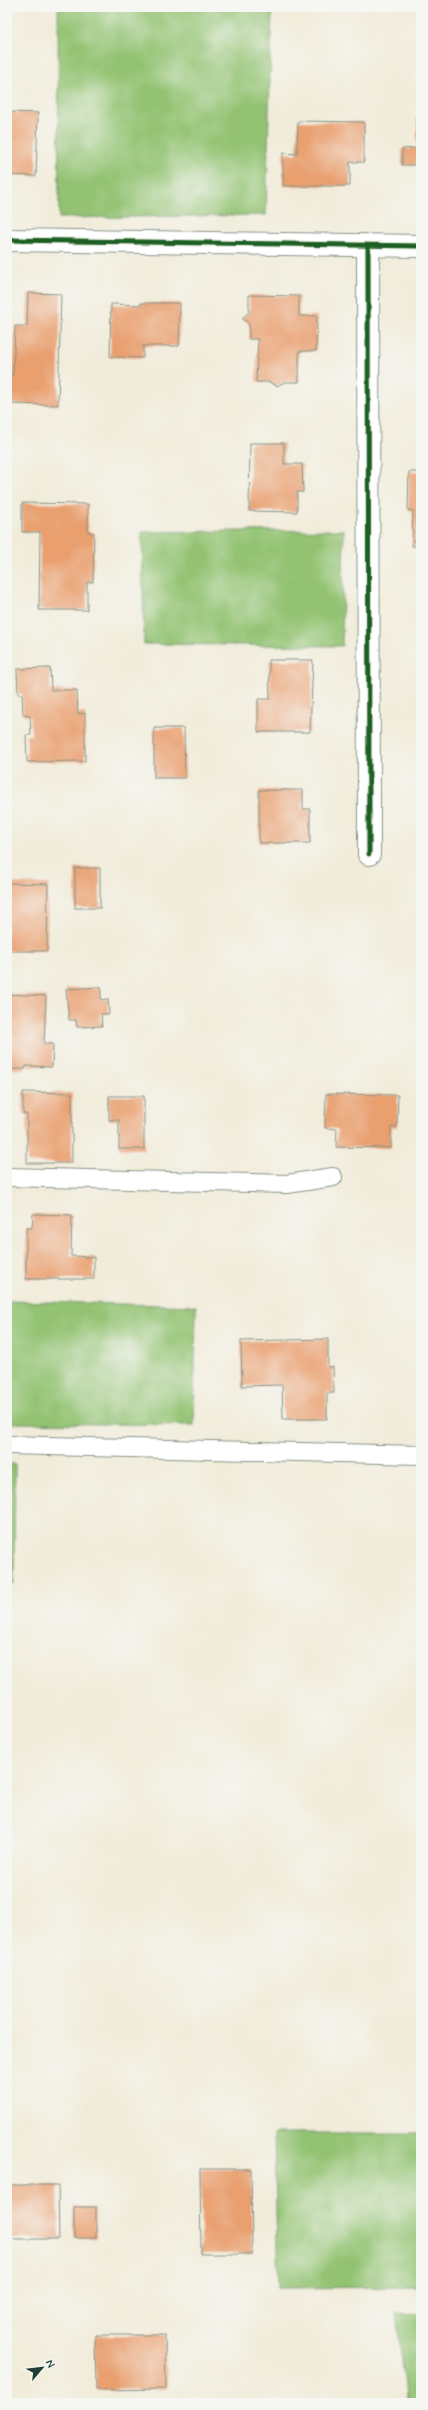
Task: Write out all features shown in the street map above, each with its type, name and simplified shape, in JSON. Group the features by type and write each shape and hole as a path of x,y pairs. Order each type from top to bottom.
{"street":[{"path":"7,240 421,246"},
{"path":"368,246 369,854"}],"lane":[{"path":"7,1177 287,1184 333,1177"},
{"path":"7,1445 421,1456"}],"green space":[{"path":"58,9 272,9 266,215 59,218"},
{"path":"344,530 342,646 144,644 142,532"},
{"path":"9,1301 196,1306 194,1425 10,1423"},
{"path":"7,1464 15,1464 14,1584 7,1585"},
{"path":"274,2133 421,2133 421,2287 278,2288"},
{"path":"396,2313 421,2314 421,2403 407,2403"}],"building":[{"path":"7,112 38,113 36,176 7,175"},
{"path":"417,119 421,119 421,173 418,173 418,165 402,165 402,149 417,148"},
{"path":"298,121 364,122 364,162 350,162 350,186 283,186 283,153 297,154"},
{"path":"28,293 61,294 58,405 7,404 7,375 13,375 15,326 27,326"},
{"path":"249,295 299,296 299,316 317,316 316,351 299,351 299,382 285,382 277,386 269,382 256,382 258,339 249,339 249,324 242,318 249,312"},
{"path":"141,303 180,303 179,346 143,346 143,358 110,357 111,304 141,305"},
{"path":"420,392 421,418 418,418"},
{"path":"250,443 284,443 284,464 302,464 303,492 297,492 297,512 249,511"},
{"path":"409,472 421,472 421,547 412,546 413,511 408,510"},
{"path":"22,503 88,504 88,532 94,533 93,582 87,582 87,610 39,610 40,532 22,532"},
{"path":"269,660 313,660 310,732 258,732 258,699 270,699"},
{"path":"50,668 51,690 77,690 78,714 85,713 85,761 27,762 26,735 31,735 30,716 23,715 22,694 18,694 17,669"},
{"path":"154,728 184,728 185,778 154,778"},
{"path":"259,790 303,790 303,809 310,809 310,843 259,843"},
{"path":"75,868 100,868 100,908 75,908"},
{"path":"7,883 48,884 47,951 7,951"},
{"path":"101,987 101,1000 108,999 109,1014 101,1014 102,1026 77,1027 76,1020 69,1020 66,989"},
{"path":"7,994 46,996 44,1044 53,1044 52,1067 26,1066 25,1069 7,1069"},
{"path":"23,1092 72,1093 72,1163 27,1163 27,1114 23,1114"},
{"path":"326,1094 398,1095 397,1127 391,1127 391,1148 336,1147 337,1129 325,1128"},
{"path":"109,1096 144,1096 144,1149 119,1149 119,1120 109,1120"},
{"path":"33,1214 72,1215 71,1256 94,1257 94,1279 26,1279 26,1228 32,1228"},
{"path":"328,1339 328,1367 333,1367 334,1393 327,1393 327,1419 283,1419 282,1385 242,1386 241,1341"},
{"path":"200,2169 251,2169 252,2254 201,2254"},
{"path":"7,2185 58,2185 59,2239 7,2239"},
{"path":"74,2207 96,2207 96,2238 74,2238"},
{"path":"95,2335 165,2335 166,2389 96,2390"}],"cycle path":[{"path":"7,240 421,246"},
{"path":"368,246 369,854"}]}
